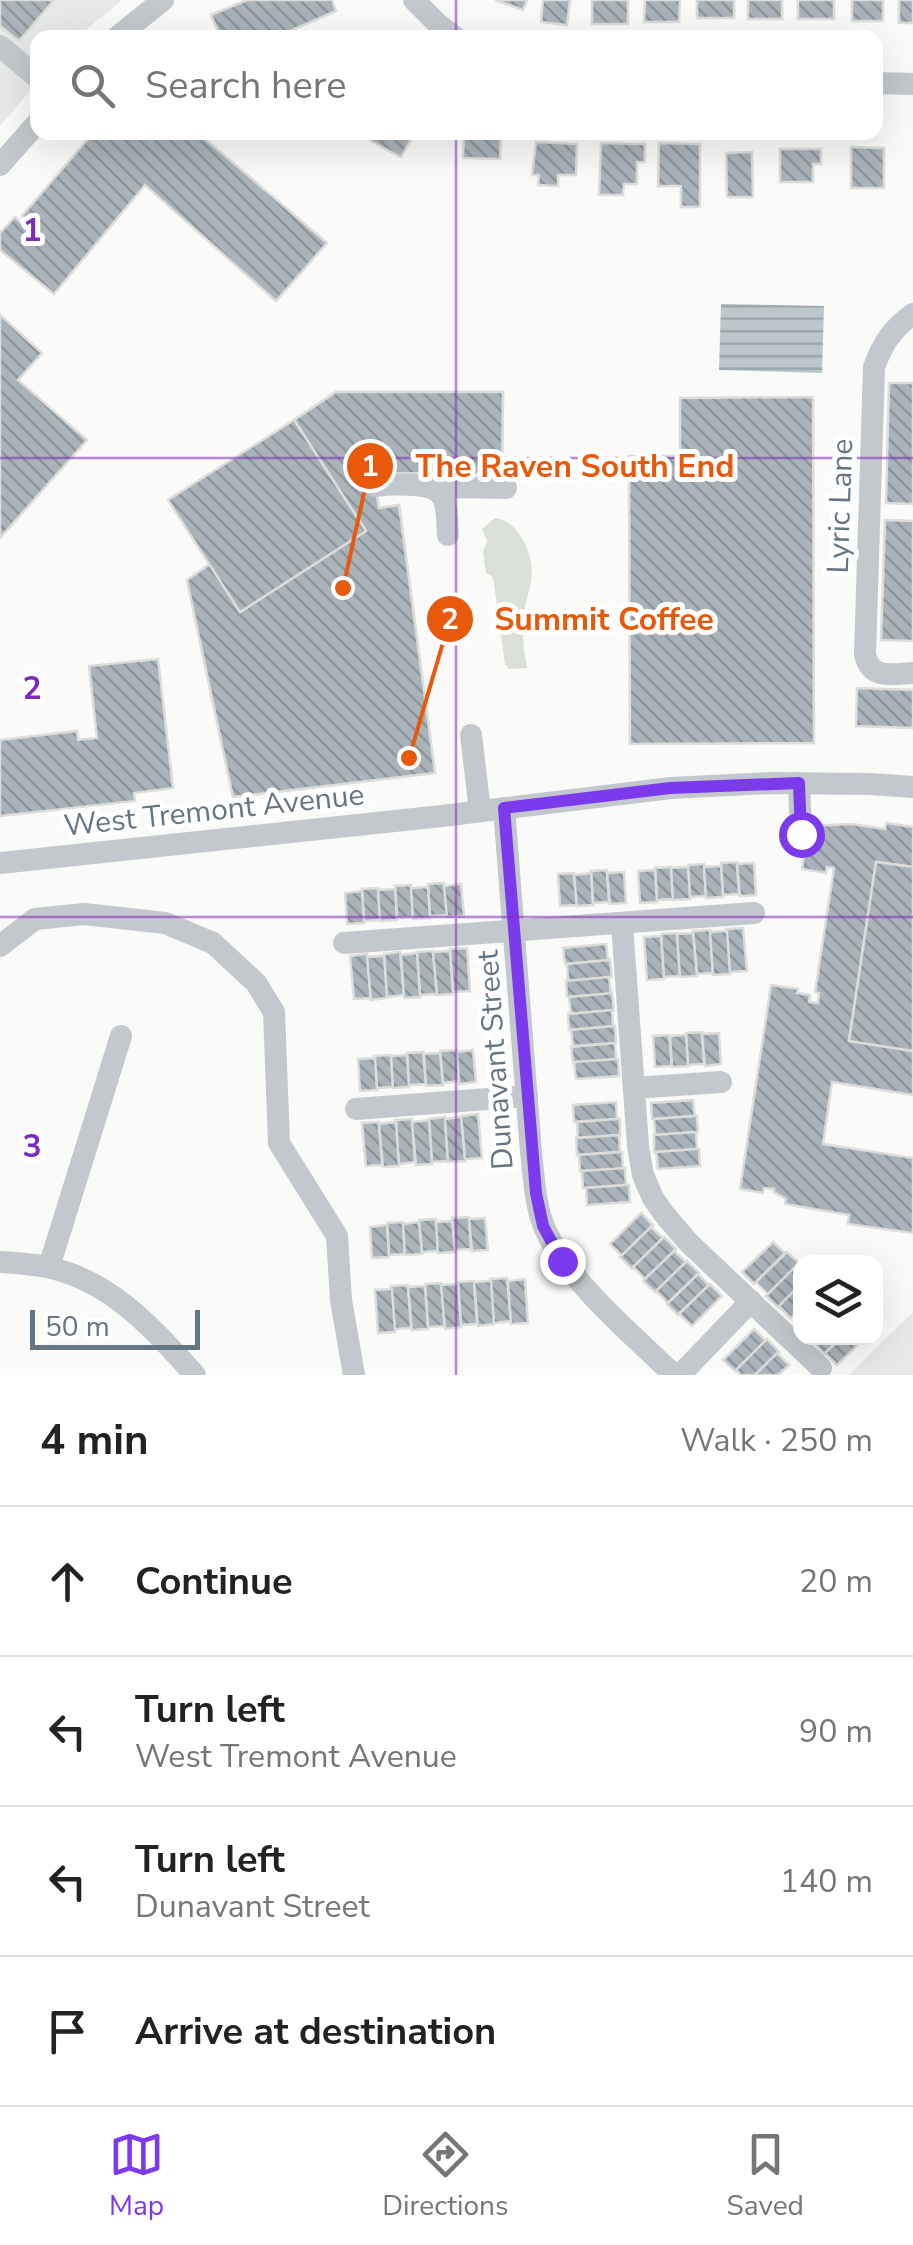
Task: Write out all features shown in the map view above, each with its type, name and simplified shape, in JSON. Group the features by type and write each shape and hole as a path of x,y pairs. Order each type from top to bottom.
{"street":[{"path":"126,30 162,0"},
{"path":"414,0 446,30"},
{"path":"0,46 30,71"},
{"path":"883,84 913,84"},
{"path":"0,165 30,131"},
{"name":"Lyric Lane","path":"913,314 896,326 883,343 874,367 865,654 873,672 913,673"},
{"path":"375,486 403,484 434,489 445,503 448,535"},
{"path":"440,494 454,487 506,488"},
{"path":"471,734 480,811"},
{"path":"799,783 801,834"},
{"name":"West Tremont Avenue","path":"0,863 670,788 799,783 913,788"},
{"name":"Dunavant Street","path":"504,808 536,1193 543,1226 562,1261 587,1289 677,1375"},
{"path":"0,946 35,919 84,914 165,923 213,943 256,983 274,1012 279,1143 337,1236 341,1300 354,1375"},
{"path":"344,943 754,914"},
{"path":"622,924 643,1175 653,1198 689,1243 821,1368"},
{"path":"49,1267 121,1036"},
{"path":"634,1088 721,1082"},
{"path":"356,1109 527,1096"},
{"path":"0,1262 49,1267 72,1274 121,1300 148,1323 195,1375"},
{"path":"677,1375 750,1302"}],"shaded area":[{"path":"0,0 122,0 86,30 30,30 30,91 0,126"},
{"path":"721,304 824,306 822,373 719,370"},
{"path":"495,518 517,531 531,564 523,620 527,668 509,669 505,664 493,577 486,573 483,552 487,541 482,529"},
{"path":"913,1312 913,1375 849,1375 883,1345"}],"building":[{"path":"0,0 54,0 19,41 0,26"},
{"path":"247,0 332,0 336,11 292,30 218,30 211,15"},
{"path":"495,0 527,0 523,10"},
{"path":"543,0 570,0 567,25 541,22"},
{"path":"592,0 628,0 628,24 592,24"},
{"path":"645,0 680,0 679,22 644,22"},
{"path":"697,0 734,0 734,18 697,18"},
{"path":"748,0 782,0 782,19 748,19"},
{"path":"798,0 834,0 834,19 798,19"},
{"path":"852,0 883,0 883,21 852,21"},
{"path":"899,0 913,0 913,23 899,23"},
{"path":"87,140 206,140 327,243 276,301 145,185 54,294 0,250 0,233 15,217 28,229 32,225 22,216"},
{"path":"372,140 411,140 401,157"},
{"path":"464,140 501,140 500,159 463,158"},
{"path":"536,142 577,144 576,175 558,175 558,186 538,185 539,175 532,175"},
{"path":"601,143 645,144 645,162 637,162 637,184 624,184 623,195 599,195"},
{"path":"659,143 700,144 700,207 681,207 681,186 658,186"},
{"path":"851,147 884,148 884,188 851,188"},
{"path":"780,149 821,149 821,164 813,164 813,182 780,182"},
{"path":"752,152 753,197 727,197 726,153"},
{"path":"0,315 42,353 18,380 87,440 0,538"},
{"path":"889,383 913,383 913,504 886,503"},
{"path":"336,392 503,392 502,474 373,473 379,508 399,505 435,773 233,797 187,580 210,564 240,612 366,531 294,420","holes":["345,596 360,709 291,718 273,647 282,633"]},
{"path":"336,392 503,392 502,474 373,473 379,508 399,505 435,773 233,797 187,580 210,564 240,612 366,531 294,420"},
{"path":"813,397 814,743 630,744 629,456 680,456 680,398"},
{"path":"294,420 366,531 240,612 168,500"},
{"path":"885,520 913,521 913,641 881,640"},
{"path":"158,659 173,788 134,793 135,801 0,816 0,740 77,731 78,740 97,738 89,666"},
{"path":"857,688 913,690 913,728 856,726"},
{"path":"886,823 913,827 913,867 876,862 849,1041 913,1051 913,1095 832,1082 823,1144 913,1158 913,1233 848,1224 849,1215 785,1204 786,1199 774,1189 764,1188 763,1193 740,1189 771,985 798,989 797,993 810,995 809,1002 818,1003 819,993 815,992 834,868 827,867 826,873 802,869 808,826 852,824 885,829"},
{"path":"737,862 739,894 723,895 721,863"},
{"path":"876,862 913,867 913,1051 849,1041"},
{"path":"754,863 756,895 740,896 737,864"},
{"path":"704,864 706,896 690,897 688,865"},
{"path":"721,866 723,897 706,898 704,867"},
{"path":"671,867 673,899 657,900 655,868"},
{"path":"688,867 690,899 673,900 671,868"},
{"path":"607,870 609,902 593,903 591,871"},
{"path":"655,870 657,902 640,903 638,871"},
{"path":"624,872 626,903 610,904 607,873"},
{"path":"574,873 577,905 560,906 558,874"},
{"path":"591,873 593,905 577,906 574,875"},
{"path":"444,883 447,915 430,916 428,884"},
{"path":"461,884 464,916 447,917 444,886"},
{"path":"411,885 413,917 397,918 395,886"},
{"path":"428,887 430,918 413,919 411,888"},
{"path":"378,888 380,920 364,921 362,889"},
{"path":"395,889 397,920 380,921 378,890"},
{"path":"362,891 364,923 347,924 345,893"},
{"path":"743,928 747,971 730,972 726,929"},
{"path":"710,930 713,973 697,974 693,931"},
{"path":"727,931 730,974 713,975 710,932"},
{"path":"677,933 680,976 664,977 661,934"},
{"path":"693,933 697,976 680,977 677,934"},
{"path":"661,936 664,979 647,980 644,937"},
{"path":"606,944 608,960 565,964 563,948"},
{"path":"467,948 470,991 453,992 450,949"},
{"path":"433,951 437,994 420,995 417,952"},
{"path":"450,951 453,994 437,995 433,952"},
{"path":"400,952 404,995 387,997 384,954"},
{"path":"417,953 420,997 404,998 401,955"},
{"path":"367,954 371,998 354,999 350,956"},
{"path":"384,956 387,998 371,1000 367,957"},
{"path":"610,960 612,977 568,981 567,964"},
{"path":"609,977 611,994 567,997 566,981"},
{"path":"612,993 614,1010 571,1014 569,997"},
{"path":"612,1010 613,1026 569,1030 568,1014"},
{"path":"615,1026 616,1043 573,1046 571,1030"},
{"path":"702,1032 704,1064 688,1065 686,1033"},
{"path":"719,1033 721,1064 705,1066 702,1034"},
{"path":"669,1035 672,1066 655,1067 653,1036"},
{"path":"686,1035 688,1066 672,1067 670,1036"},
{"path":"615,1043 616,1059 573,1063 571,1047"},
{"path":"457,1050 459,1081 443,1083 440,1051"},
{"path":"473,1050 476,1082 459,1084 457,1052"},
{"path":"423,1052 426,1084 409,1085 407,1053"},
{"path":"440,1053 443,1085 426,1086 424,1054"},
{"path":"391,1055 393,1087 377,1088 374,1056"},
{"path":"407,1055 409,1087 393,1088 391,1056"},
{"path":"375,1058 377,1090 360,1091 358,1059"},
{"path":"618,1059 619,1076 576,1079 574,1062"},
{"path":"693,1100 695,1116 652,1119 651,1103"},
{"path":"616,1102 617,1119 574,1122 573,1105"},
{"path":"478,1114 482,1158 465,1159 461,1116"},
{"path":"697,1116 698,1132 655,1135 654,1119"},
{"path":"445,1117 448,1161 432,1162 429,1119"},
{"path":"461,1117 465,1161 448,1162 445,1119"},
{"path":"412,1119 415,1162 399,1164 395,1120"},
{"path":"620,1119 620,1135 578,1138 577,1122"},
{"path":"429,1120 432,1164 416,1165 412,1122"},
{"path":"379,1122 382,1165 366,1166 362,1123"},
{"path":"396,1122 399,1166 383,1167 379,1124"},
{"path":"696,1132 697,1149 654,1152 654,1135"},
{"path":"619,1135 620,1152 577,1155 576,1138"},
{"path":"699,1149 700,1166 658,1169 656,1152"},
{"path":"622,1152 623,1169 580,1171 579,1155"},
{"path":"625,1168 626,1185 583,1188 582,1171"},
{"path":"629,1185 630,1202 587,1205 586,1188"},
{"path":"641,1213 653,1225 622,1256 610,1244"},
{"path":"469,1217 471,1249 455,1250 452,1218"},
{"path":"485,1218 488,1250 472,1251 469,1219"},
{"path":"436,1219 438,1251 422,1252 419,1220"},
{"path":"452,1221 455,1252 438,1253 436,1222"},
{"path":"403,1222 405,1254 389,1255 387,1223"},
{"path":"419,1222 422,1254 405,1255 403,1224"},
{"path":"387,1225 389,1257 372,1258 370,1227"},
{"path":"651,1227 663,1238 632,1269 620,1257"},
{"path":"664,1237 676,1249 645,1279 633,1267"},
{"path":"773,1242 785,1253 754,1284 742,1272"},
{"path":"674,1251 686,1262 655,1292 643,1281"},
{"path":"787,1252 793,1258 793,1269 768,1294 756,1282"},
{"path":"687,1261 699,1273 668,1303 656,1291"},
{"path":"793,1269 793,1292 778,1307 766,1296"},
{"path":"698,1274 709,1285 678,1315 667,1304"},
{"path":"507,1278 511,1321 494,1323 490,1279"},
{"path":"525,1279 528,1323 511,1324 508,1281"},
{"path":"474,1281 477,1324 461,1325 458,1282"},
{"path":"491,1281 494,1324 478,1326 474,1282"},
{"path":"441,1283 445,1326 428,1327 425,1284"},
{"path":"458,1284 461,1327 445,1329 441,1285"},
{"path":"710,1284 722,1296 692,1326 679,1314"},
{"path":"408,1285 411,1328 395,1329 391,1286"},
{"path":"425,1286 428,1329 412,1330 408,1287"},
{"path":"392,1289 395,1332 378,1333 375,1290"},
{"path":"793,1292 791,1318 779,1306"},
{"path":"754,1329 766,1341 735,1371 723,1360"},
{"path":"767,1339 779,1352 755,1375 741,1375 736,1370"},
{"path":"816,1345 834,1345 824,1354"},
{"path":"834,1345 858,1345 837,1365 825,1353"},
{"path":"777,1353 789,1365 778,1375 755,1375"}],"place":[{"name":"The Raven South End","path":"343,588"},
{"name":"Summit Coffee","path":"409,758"}],"route":[{"path":"562,1261 543,1226 536,1193 504,808 670,788 799,783 801,834"}]}
